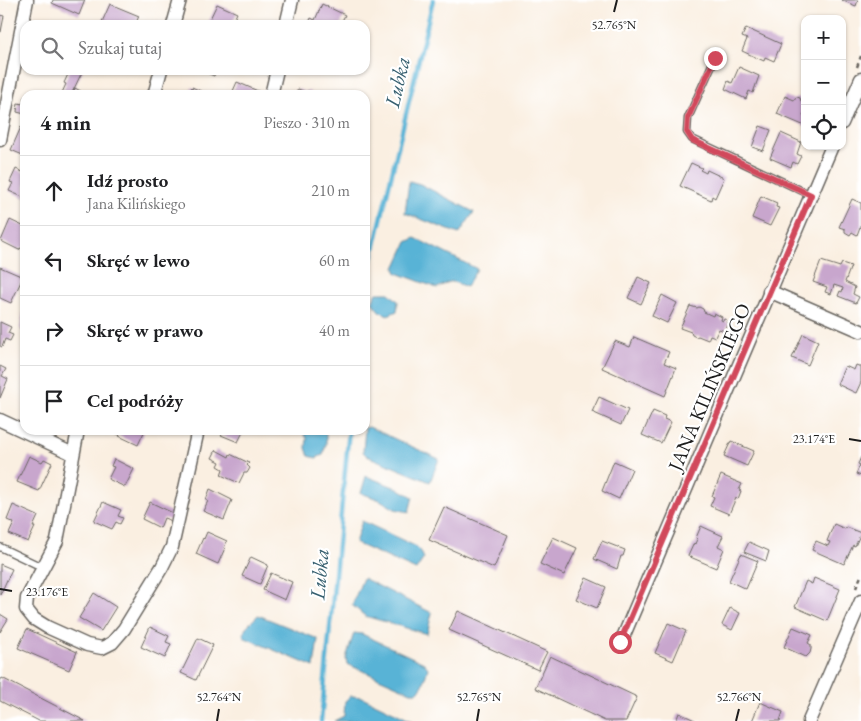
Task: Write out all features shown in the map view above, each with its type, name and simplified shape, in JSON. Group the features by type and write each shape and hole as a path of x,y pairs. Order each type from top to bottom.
{"street":[{"path":"23,20 27,0"},
{"path":"174,20 180,0"},
{"path":"287,20 292,0"},
{"path":"0,140 20,36"},
{"path":"155,90 160,75"},
{"path":"272,90 275,75"},
{"path":"846,114 861,79"},
{"name":"JANA KILIŃSKIEGO","path":"620,642 830,150"},
{"path":"769,291 861,331"},
{"path":"0,420 20,429"},
{"path":"33,435 74,454"},
{"path":"77,435 57,541 27,598 26,609 34,619 47,627 87,645 102,648 112,643 124,629 162,568 172,547 197,435"},
{"path":"809,721 861,601"}],"lane":[{"path":"715,58 688,118 687,132 692,140 811,195"},
{"path":"0,547 44,568"}],"water":[{"path":"409,181 420,184 474,212 459,234 405,213"},
{"path":"415,238 477,269 466,287 451,282 437,288 397,273 395,268 407,242"},
{"path":"377,293 389,293 398,301 397,311 388,315 379,311 372,302"},
{"path":"370,427 439,459 430,482 367,456 363,452 364,435 370,435"},
{"path":"305,435 326,435 323,455 316,458 309,456 306,448 307,438"},
{"path":"366,476 399,489 413,497 409,512 395,509 380,500 361,493"},
{"path":"362,521 417,547 424,558 416,570 355,543"},
{"path":"363,578 432,613 427,634 365,616 352,605"},
{"path":"258,615 318,639 314,667 243,637 246,627"},
{"path":"354,633 362,634 424,663 428,668 423,685 418,692 411,692 347,664 346,658"},
{"path":"351,696 362,697 412,721 334,721 344,716 345,701"}],"building":[{"path":"53,0 85,0 79,15 52,3"},
{"path":"841,0 858,0 856,6"},
{"path":"110,4 139,16 137,20 103,20"},
{"path":"217,4 237,13 234,20 209,20"},
{"path":"322,4 345,15 342,20 315,20"},
{"path":"0,15 4,16 1,32 0,32"},
{"path":"746,28 781,44 774,61 765,57 764,61 742,51 747,39 742,37"},
{"path":"739,67 759,76 753,93 749,91 746,99 725,89 728,81 732,83"},
{"path":"68,75 81,75 73,90 63,90 66,84 64,83"},
{"path":"237,82 255,90 233,90"},
{"path":"785,96 794,100 797,97 800,98 801,124 777,114"},
{"path":"18,103 20,103 20,113 17,112"},
{"path":"760,126 771,130 763,151 752,147"},
{"path":"20,129 20,154 11,150"},
{"path":"781,133 801,142 797,154 801,156 797,164 793,162 791,167 770,158"},
{"path":"691,163 702,168 700,170 706,173 707,170 724,178 715,198 712,196 711,200 680,186"},
{"path":"16,169 20,171 20,196 9,191 13,183 10,182"},
{"path":"761,196 777,203 776,207 779,208 770,226 752,218"},
{"path":"852,199 861,203 861,228 857,235 852,232 850,235 845,232 845,229 839,227"},
{"path":"10,220 20,225 19,250 1,241"},
{"path":"821,261 840,267 842,263 851,266 845,282 855,287 853,294 859,297 856,303 838,296 843,288 834,285 831,294 825,292 827,287 813,282"},
{"path":"0,267 20,276 20,284 11,303 0,298"},
{"path":"638,277 651,283 641,304 628,298"},
{"path":"662,295 677,303 667,323 652,316"},
{"path":"690,306 699,307 704,312 713,316 714,313 722,317 721,320 723,321 724,319 727,320 726,322 729,323 725,331 719,329 715,337 710,335 708,340 696,337 691,332 680,328"},
{"path":"0,322 11,327 8,333 13,335 10,341 5,339 2,347 0,346"},
{"path":"803,334 818,341 808,365 792,358"},
{"path":"634,337 669,352 664,363 676,368 665,396 602,368 615,341 630,347"},
{"path":"856,365 861,367 861,382 856,393 837,384 845,366 854,370"},
{"path":"0,366 6,369 2,376 8,379 0,398"},
{"path":"599,397 628,410 621,425 592,412"},
{"path":"653,411 665,416 664,419 671,422 661,443 642,435"},
{"path":"120,435 143,435 138,445"},
{"path":"221,435 242,435 238,442"},
{"path":"731,441 754,451 747,466 724,456"},
{"path":"216,450 229,457 230,454 249,463 247,465 250,468 247,473 244,473 239,483 221,475 223,469 218,466 220,462 212,458"},
{"path":"29,456 42,462 44,459 52,463 39,491 17,482"},
{"path":"861,457 861,476 856,474"},
{"path":"114,459 134,469 125,487 108,479 114,467 111,466"},
{"path":"614,461 632,469 619,499 602,491"},
{"path":"721,475 742,484 738,499 736,498 729,514 710,506"},
{"path":"210,489 232,500 224,520 203,511 208,501 206,500"},
{"path":"103,502 121,510 118,516 123,518 120,524 116,522 112,529 94,521"},
{"path":"150,502 173,513 172,521 164,518 160,528 142,519"},
{"path":"13,505 38,516 28,542 9,534 14,523 7,520"},
{"path":"444,507 508,535 494,568 429,540"},
{"path":"834,524 861,533 844,564 812,550 816,541 828,546 830,542 827,541"},
{"path":"701,526 723,536 718,546 724,549 716,568 688,556 695,544"},
{"path":"207,532 227,541 218,564 196,554"},
{"path":"553,537 577,548 564,575 540,564"},
{"path":"602,541 625,550 617,569 594,559"},
{"path":"749,542 769,551 766,561 744,552"},
{"path":"741,554 758,561 746,589 729,581"},
{"path":"251,557 268,565 260,584 242,576"},
{"path":"0,564 12,569 0,595"},
{"path":"271,573 292,582 285,600 263,590"},
{"path":"586,578 606,587 597,608 576,599"},
{"path":"814,578 840,589 827,621 795,607 806,581 812,584"},
{"path":"94,593 116,607 101,631 79,618"},
{"path":"730,608 740,613 732,630 722,625"},
{"path":"458,611 547,652 538,670 449,630"},
{"path":"0,614 8,619 0,632"},
{"path":"668,623 686,631 673,661 655,653"},
{"path":"150,627 169,636 166,642 171,644 165,658 141,647"},
{"path":"793,627 812,635 808,643 811,645 810,653 806,657 784,647"},
{"path":"27,629 77,652 69,670 18,648"},
{"path":"198,638 213,645 196,680 181,673"},
{"path":"550,656 637,697 626,721 605,721 535,688"},
{"path":"2,678 85,721 39,721 0,701 0,681"},
{"path":"760,702 783,712 780,721 752,721"},
{"path":"679,713 697,721 676,721"}],"waterway":[{"name":"Lubka","path":"370,266 433,0"},
{"name":"Lubka","path":"321,721 349,435"}],"route":[{"path":"620,642 811,195 692,140 687,132 688,118 715,58"}]}
